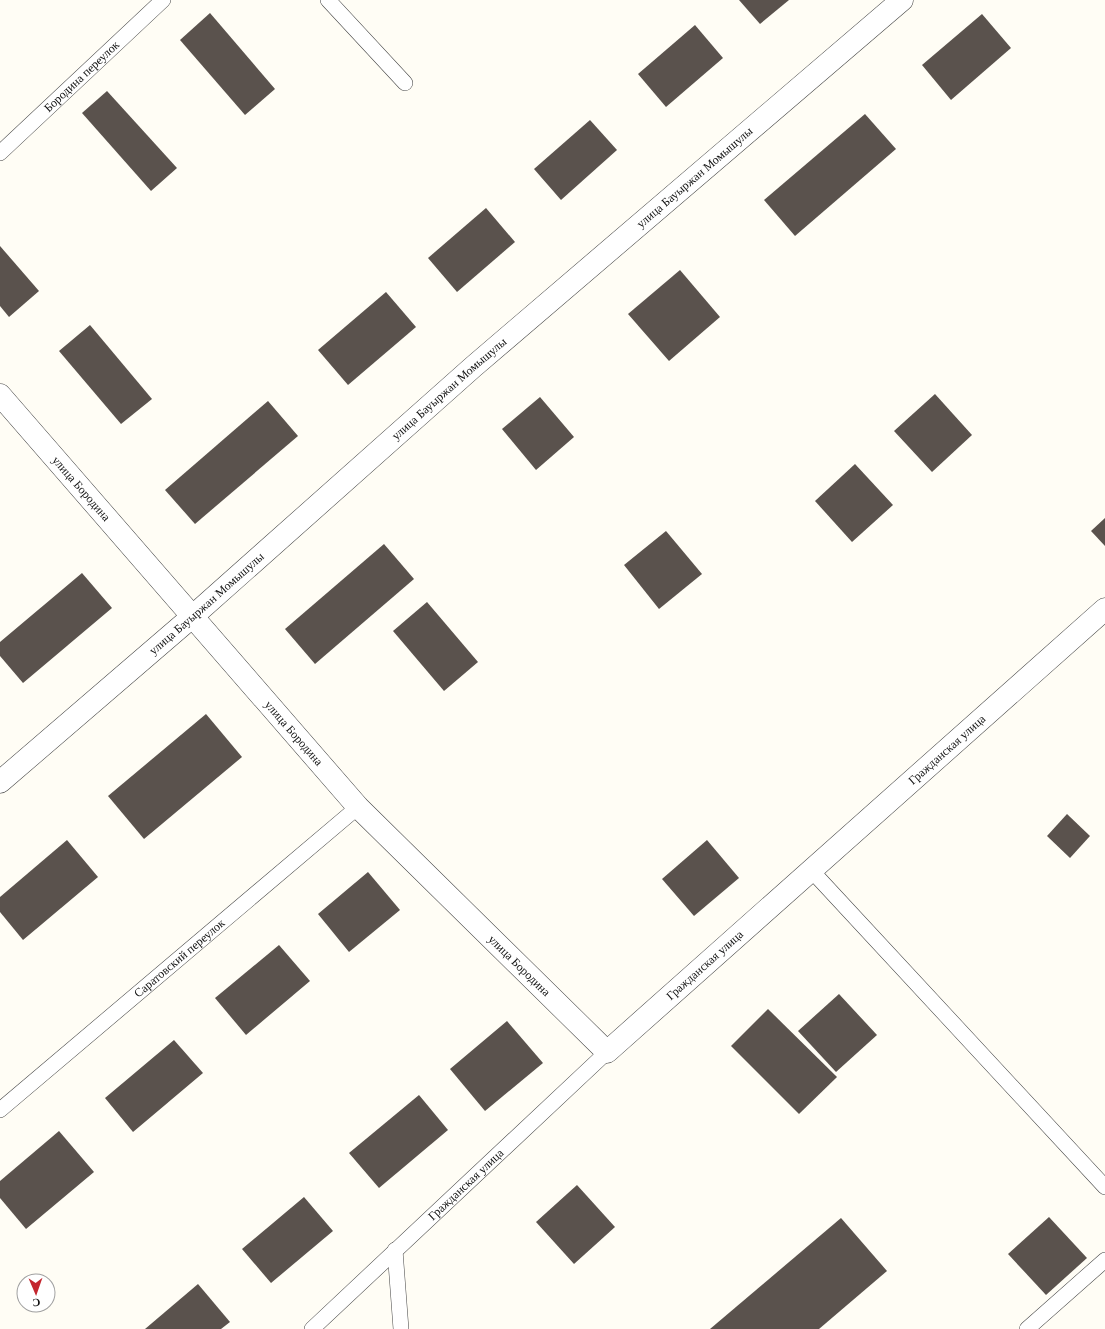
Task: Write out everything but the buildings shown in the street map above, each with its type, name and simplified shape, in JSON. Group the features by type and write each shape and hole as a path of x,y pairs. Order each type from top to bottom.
{"street":[{"name":"улица Бауыржан Момышулы","path":"0,782 192,616 473,367 902,0"},
{"name":"улица Бородина","path":"0,395 358,807 607,1052"},
{"name":"Гражданская улица","path":"607,1052 1105,609"}],"lane":[{"name":"Бородина переулок","path":"0,153 163,0"},
{"path":"328,0 404,83"},
{"name":"Саратовский переулок","path":"0,1110 358,807"},
{"path":"811,870 1105,1187"},
{"name":"Гражданская улица","path":"312,1329 607,1052"},
{"path":"395,1250 401,1329"},
{"path":"1027,1329 1105,1260"}]}
